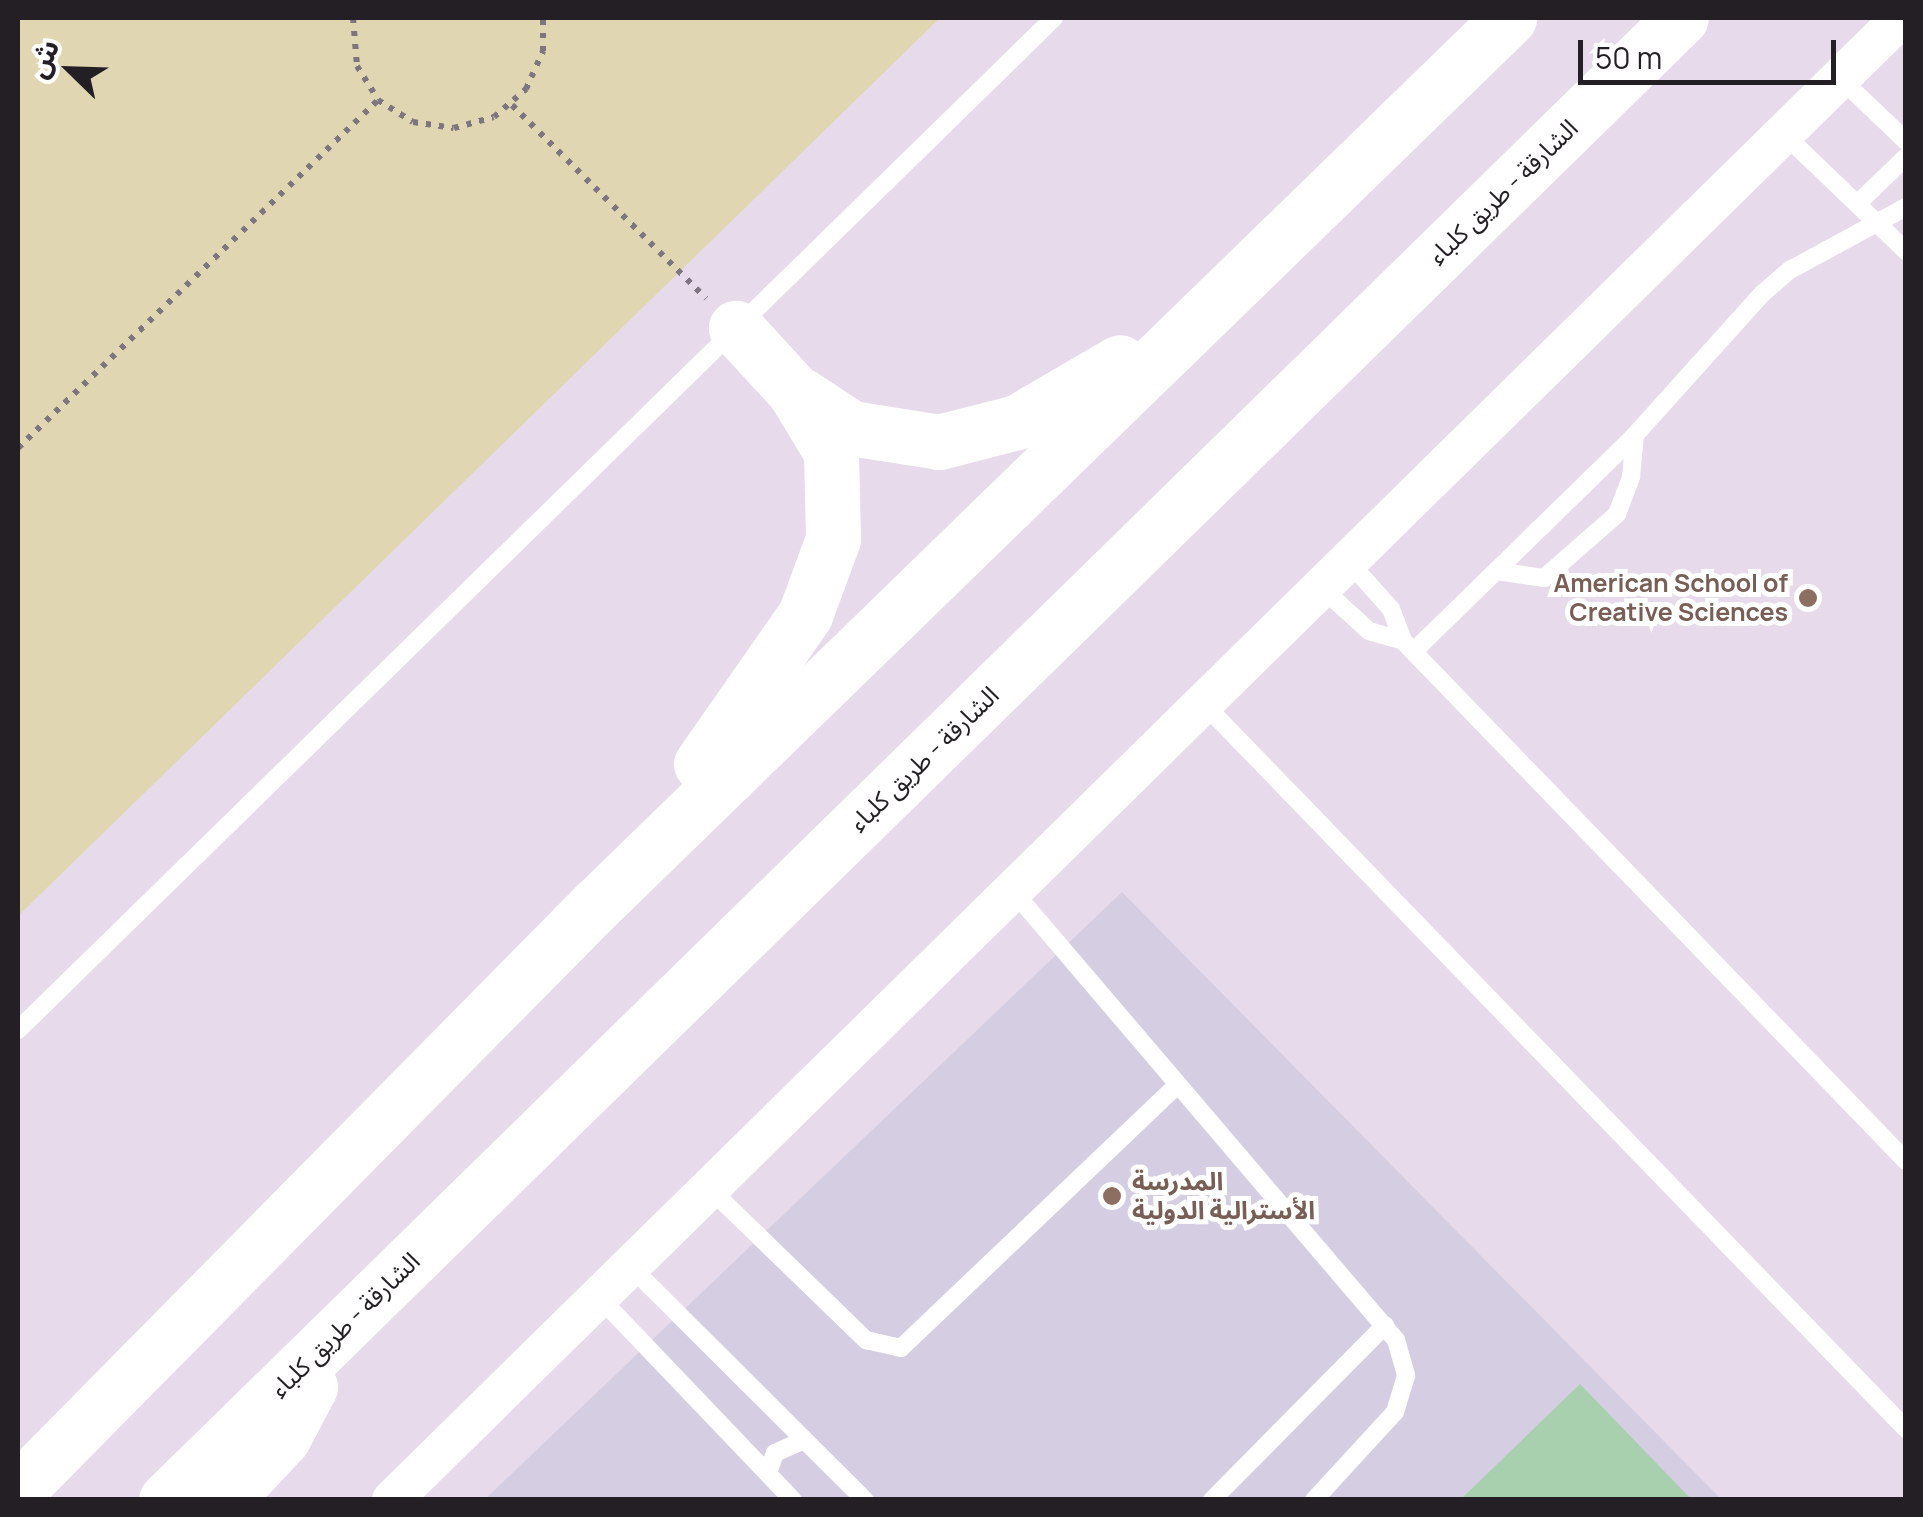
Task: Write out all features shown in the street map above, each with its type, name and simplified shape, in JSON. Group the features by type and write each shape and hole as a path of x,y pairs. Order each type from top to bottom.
{"highway":[{"path":"18,1490 594,907 1509,18"},
{"name":"الشارقة - طريق كلباء","path":"166,1500 1681,18"},
{"path":"794,391 851,428 939,442 1018,422 1089,384 1234,282"},
{"path":"594,907 806,615 833,540 836,493 831,452 794,391 736,328"},
{"path":"226,1500 282,1438 331,1339"}],"street":[{"path":"392,1500 1901,18"}],"lane":[{"path":"18,1030 1054,18"},
{"path":"1840,78 1906,141"},
{"path":"1785,135 1906,251"},
{"path":"1858,203 1906,157"},
{"path":"1408,646 1497,571 1635,435 1776,282 1906,207"},
{"path":"1497,571 1544,578 1616,514 1630,477 1635,435"},
{"path":"1337,576 1369,631 1408,646"},
{"path":"1337,576 1391,610 1408,646 1906,1161"},
{"path":"1205,704 1906,1428"},
{"path":"1014,892 1176,1086 1385,1325 1403,1357 1403,1395 1395,1412 1314,1500"},
{"path":"709,1188 866,1340 901,1348 1176,1086"},
{"path":"629,1265 865,1500"},
{"path":"598,1296 793,1500"},
{"path":"1212,1500 1385,1325"},
{"path":"768,1473 775,1452 804,1440"},
{"path":"838,1500 843,1478"}],"path":[{"path":"353,18 357,66 378,100 433,128 475,125 512,105 536,71 544,18"},
{"path":"18,448 378,100"},
{"path":"512,105 736,328"}],"shaded area":[{"name":"المدرسة الأسترالية الدولية","path":"1122,892 1721,1499 484,1500"}],"green space":[{"path":"1580,1384 1691,1499 1461,1499"}],"sand":[{"path":"18,18 940,18 18,916"}],"place":[{"name":"American School of Creative Sciences","path":"1808,598"},
{"name":"المدرسة الأسترالية الدولية","path":"1112,1196"}]}
